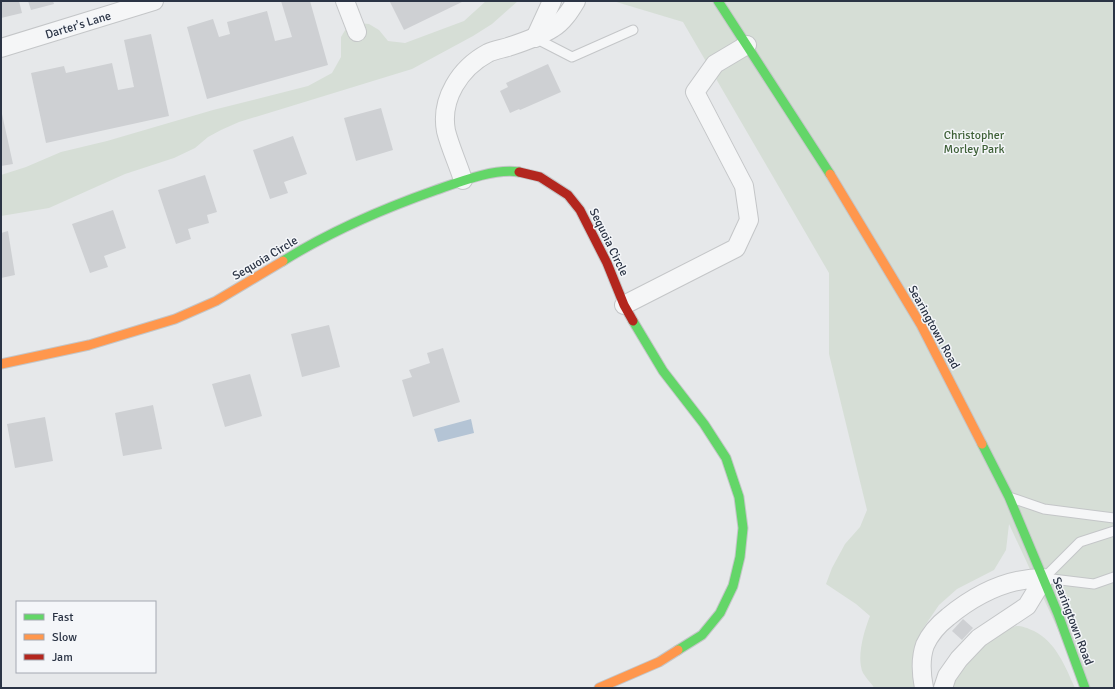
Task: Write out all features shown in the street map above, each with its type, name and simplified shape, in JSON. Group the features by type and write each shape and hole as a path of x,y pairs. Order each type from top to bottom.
{"street":[{"name":"Darter's Lane","path":"1,48 154,1"},
{"path":"345,1 358,32"},
{"path":"535,38 552,1"},
{"path":"463,180 446,130 448,100 460,76 471,64 488,53 535,38 554,28 564,19 576,1"},
{"name":"Searingtown Road","path":"718,1 820,156 921,325 1009,497 1044,578 1085,688"},
{"path":"624,305 736,248 746,227 749,220 744,186 695,92 715,64 747,45"},
{"name":"Sequoia Circle","path":"1,364 89,345 175,319 216,301 294,254 346,226 390,206 463,180 500,172 513,171 540,177 568,195 580,210 588,224 624,305 663,370 704,424 726,458 739,497 743,528 740,557 733,586 720,613 702,635 659,662 599,688"},
{"path":"924,688 921,669 923,653 928,639 945,620 968,602 996,587 1016,581 1044,578"},
{"path":"943,688 947,676 959,659 979,638 1026,606 1044,578"}],"lane":[{"path":"535,38 572,57 633,30"},
{"path":"1009,497 1044,509 1114,518"},
{"path":"1044,578 1080,542 1114,531"},
{"path":"1044,578 1094,584 1114,577"}],"green space":[{"path":"486,1 518,1 492,24 412,69 239,122 208,137 195,148 174,158 125,174 49,208 1,216 1,175 26,167 61,152 107,141 213,110 308,86 332,73 341,57 341,37 347,27 358,23 369,24 379,30 388,41 405,43 464,21"},
{"name":"Christopher Morley Park","path":"613,1 1114,1 1114,688 1085,688 1009,524 1006,550 994,570 957,589 939,605 924,627 916,648 918,688 874,688 865,677 860,660 863,637 870,616 856,604 826,584 832,568 845,544 860,527 867,510 829,354 829,273 683,22"},
{"path":"1016,626 1034,631 1048,641 1059,655 1075,688 950,688 951,677 973,655 997,636"}],"water":[{"path":"471,419 474,433 438,442 434,429"}],"building":[{"path":"1,1 19,1 22,13 1,18"},
{"path":"28,1 53,1 54,4 31,10"},
{"path":"281,1 310,1 328,65 207,99 187,27 213,19 219,37 230,34 227,22 267,11 275,41 292,37"},
{"path":"464,1 404,30 390,2"},
{"path":"151,34 169,116 46,143 31,73 64,66 66,73 112,63 118,90 134,87 124,40"},
{"path":"548,64 561,92 510,113 500,91 508,87 506,83"},
{"path":"381,108 393,150 356,161 344,118"},
{"path":"2,114 13,164 1,166 1,115"},
{"path":"293,136 307,174 284,182 288,193 270,199 253,150"},
{"path":"205,175 217,212 207,215 209,223 188,229 191,239 176,244 158,190"},
{"path":"113,210 126,248 104,256 108,267 90,273 72,224"},
{"path":"8,231 15,275 1,278 1,233"},
{"path":"329,325 340,367 302,377 291,334"},
{"path":"443,348 460,402 413,417 402,380 412,377 409,370 430,363 427,353"},
{"path":"250,374 262,416 225,427 212,384"},
{"path":"153,405 162,449 123,456 115,413"},
{"path":"45,417 53,461 15,468 7,424"},
{"path":"963,619 973,628 962,640 952,631"}],"traffic: fast":[{"path":"718,1 830,174"},
{"path":"283,261 338,230 416,197 477,176 509,171 519,172"},
{"path":"633,321 663,371 704,424 726,458 739,497 743,528 740,557 733,586 720,613 702,635 678,650"},
{"path":"982,444 1009,497 1058,614 1085,688"}],"traffic: slow":[{"path":"830,174 921,325 982,444"},
{"path":"1,364 89,345 175,319 216,301 283,261"},
{"path":"599,688 659,662 678,650"}],"traffic: jam":[{"path":"519,172 540,177 568,195 580,210 607,263 624,305 633,321"}]}
